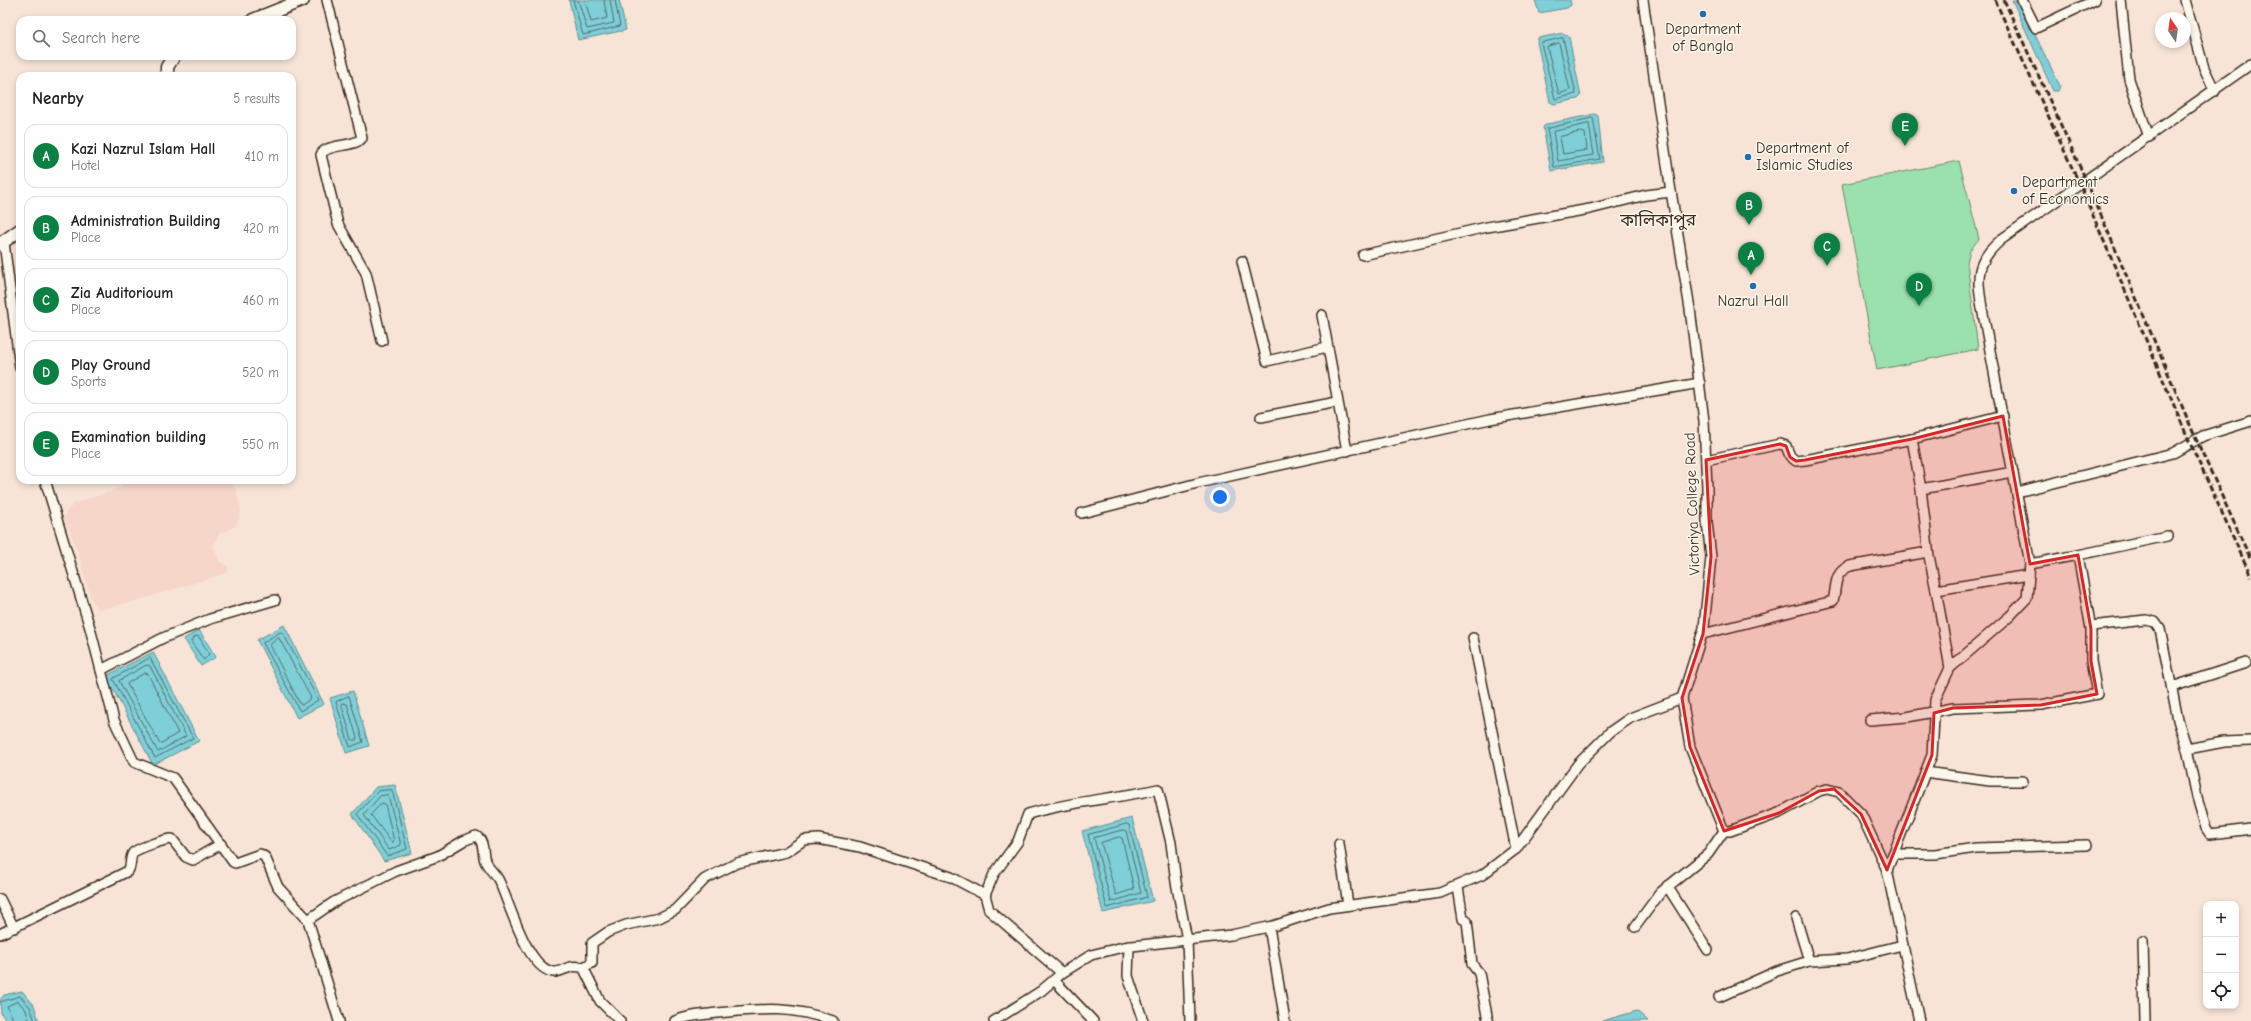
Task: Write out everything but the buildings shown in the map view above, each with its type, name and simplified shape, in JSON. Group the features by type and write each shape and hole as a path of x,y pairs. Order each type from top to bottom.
{"main road":[{"path":"263,16 302,0"},
{"path":"167,72 167,66 171,60"},
{"path":"2,243 16,233"}],"street":[{"path":"327,0 362,138 355,143 325,150 321,155 338,224 366,273 382,341"},
{"name":"Victoriya College Road","path":"1643,0 1690,309 1700,383 1706,460 1707,522 1711,556 1703,634 1682,698 1690,747 1724,831"},
{"path":"2022,0 2035,28 2095,0"},
{"path":"2121,0 2129,79 2149,136"},
{"path":"2186,0 2204,68 2215,91"},
{"path":"1887,870 1932,755 1935,700 1950,668 2010,616 2027,598 2030,564 1979,284 1980,265 1989,251 2002,239 2215,91 2251,64"},
{"path":"1363,255 1487,226 1590,209 1646,195 1671,192"},
{"path":"2,243 16,340"},
{"path":"1242,261 1267,361 1327,346"},
{"path":"1322,315 1347,451"},
{"path":"1082,513 1198,483 1490,419 1700,383"},
{"path":"1261,417 1337,402"},
{"path":"1706,460 1780,444 1786,446 1792,458 1796,461 1800,461 1844,454 1912,439 2003,416"},
{"path":"2017,492 2173,453 2202,436 2251,421"},
{"path":"1912,439 1921,489 1928,552 1950,668"},
{"path":"1921,489 2013,472"},
{"path":"46,484 101,670 114,720 134,762 173,778 235,863 263,854 278,887 308,920 339,1021"},
{"path":"2030,564 2167,536"},
{"path":"1703,634 1833,602 1836,579 1842,569 1850,566 1928,552"},
{"path":"1870,720 1934,713 1953,708 2041,705 2097,694 2091,661 2091,626 2078,555"},
{"path":"1936,590 2029,575"},
{"path":"101,670 163,638 204,622 275,600"},
{"path":"2091,626 2146,620 2155,622 2160,628 2178,720 2187,749 2197,797 2210,834 2251,829"},
{"path":"1473,638 1516,849"},
{"path":"2172,687 2246,663"},
{"path":"994,1021 1041,991 1062,973 1091,955 1129,946 1231,935 1269,927 1328,908 1440,892 1458,887 1482,875 1516,849 1578,764 1610,732 1630,718 1682,698"},
{"path":"2187,749 2224,742 2251,741"},
{"path":"1925,772 1990,781 2023,781"},
{"path":"1062,973 989,910 985,895 994,874 1018,841 1028,814 1086,800 1136,794 1158,789 1171,843 1187,940 1190,1021"},
{"path":"1635,927 1660,893 1708,854 1724,831 1730,831 1779,813 1819,791 1834,789 1861,814 1887,870 1919,1021"},
{"path":"308,920 334,902 389,874 438,856 463,840 476,836 479,838 483,847 485,861 498,879 513,918 535,960 546,970 553,972 571,966 583,967 592,963 592,943 608,932 626,924 659,918 675,910 704,879 737,863 786,852 804,840 818,839 860,848 951,877 985,895"},
{"path":"0,934 128,872 131,868 132,856 137,850 172,839 186,857 193,860 221,844"},
{"path":"1339,844 1348,905"},
{"path":"1893,854 1935,854 2004,847 2087,845"},
{"path":"1667,886 1708,950"},
{"path":"1458,887 1463,919 1467,921 1472,964 1479,973 1488,1021"},
{"path":"0,899 14,928"},
{"path":"1796,918 1809,960"},
{"path":"1269,927 1286,1021"},
{"path":"2143,941 2145,1021"},
{"path":"1719,997 1776,972 1809,960 1846,959 1902,945"},
{"path":"1129,946 1128,976 1143,1021"},
{"path":"583,967 600,1001 620,1021"},
{"path":"1054,980 1093,1021"},
{"path":"675,1021 704,1014 772,1008 811,1013 832,1021"}],"highlighted area":[{"path":"2003,416 2030,564 2078,555 2091,629 2091,661 2097,694 2041,705 1953,708 1934,713 1932,755 1887,870 1861,814 1834,789 1819,791 1779,813 1724,831 1690,747 1682,698 1703,634 1711,557 1706,460 1780,444 1786,446 1790,457 1796,461 1805,460 1912,439"}],"shaded area":[{"path":"121,484 234,484 241,511 236,526 220,533 213,546 220,562 228,566 227,573 132,602 99,610 91,599 78,552 64,518 67,511 75,503 120,487"}],"green space":[{"path":"1959,161 1979,239 1970,250 1967,262 1978,349 1877,370 1842,184"}],"water":[{"path":"569,0 619,0 626,30 578,40"},
{"path":"1535,0 1570,0 1571,5 1567,8 1539,13"},
{"path":"2012,0 2018,0 2060,86 2058,91 2053,91"},
{"path":"1563,33 1569,37 1581,96 1578,99 1554,104 1550,102 1537,42 1538,38"},
{"path":"1595,114 1598,116 1603,162 1551,171 1543,127 1547,124"},
{"path":"284,625 324,704 297,718 257,640"},
{"path":"199,630 216,657 201,666 184,639"},
{"path":"153,652 199,741 153,765 106,676"},
{"path":"353,691 369,746 346,753 330,698"},
{"path":"395,785 412,853 384,861 352,814 376,787"},
{"path":"1132,818 1153,901 1103,913 1082,831"},
{"path":"22,991 34,1005 39,1021 6,1021 1,1013 0,1000 4,995"},
{"path":"1637,1011 1648,1021 1602,1021"}],"railway":[{"path":"1995,0 2080,185 2190,443 2251,576"},
{"path":"2004,0 2086,180 2196,439 2251,560"}],"place":[{"name":"Department of Bangla","path":"1703,14"},
{"name":"Examination building","path":"1905,146"},
{"name":"Department of Islamic Studies","path":"1748,157"},
{"name":"Department of Economics","path":"2014,191"},
{"name":"Administration Building","path":"1749,225"},
{"name":"Zia Auditorioum","path":"1827,266"},
{"name":"Kazi Nazrul Islam Hall","path":"1751,275"},
{"name":"Nazrul Hall","path":"1753,286"},
{"name":"Play Ground","path":"1919,306"}],"district":[{"name":"কালিকাপুর","path":"1658,220"}]}
